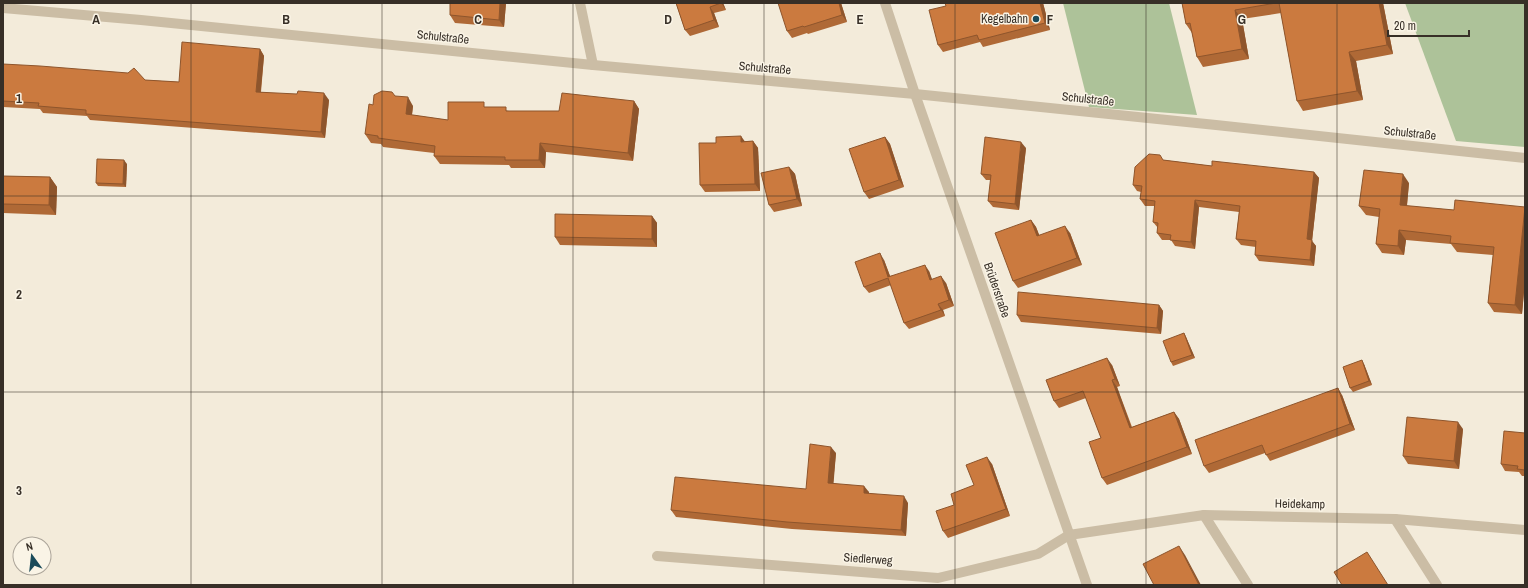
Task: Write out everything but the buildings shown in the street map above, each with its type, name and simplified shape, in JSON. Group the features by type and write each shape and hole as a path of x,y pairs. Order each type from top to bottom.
{"street":[{"path":"580,3 593,65"},
{"name":"Brüderstraße","path":"885,3 915,94 1068,535 1087,585"},
{"name":"Schulstraße","path":"3,8 141,20 593,65 915,94 1224,125 1525,158"},
{"path":"1204,515 1248,585"},
{"name":"Heidekamp","path":"1068,535 1204,515 1395,519 1525,530"},
{"path":"1395,519 1437,585"},
{"name":"Siedlerweg","path":"657,556 938,578 1038,554 1068,535"}],"green space":[{"path":"1063,3 1169,3 1197,115 1089,107"},
{"path":"1405,3 1525,3 1525,147 1456,141"}],"place":[{"name":"Kegelbahn","path":"1036,19"}]}
